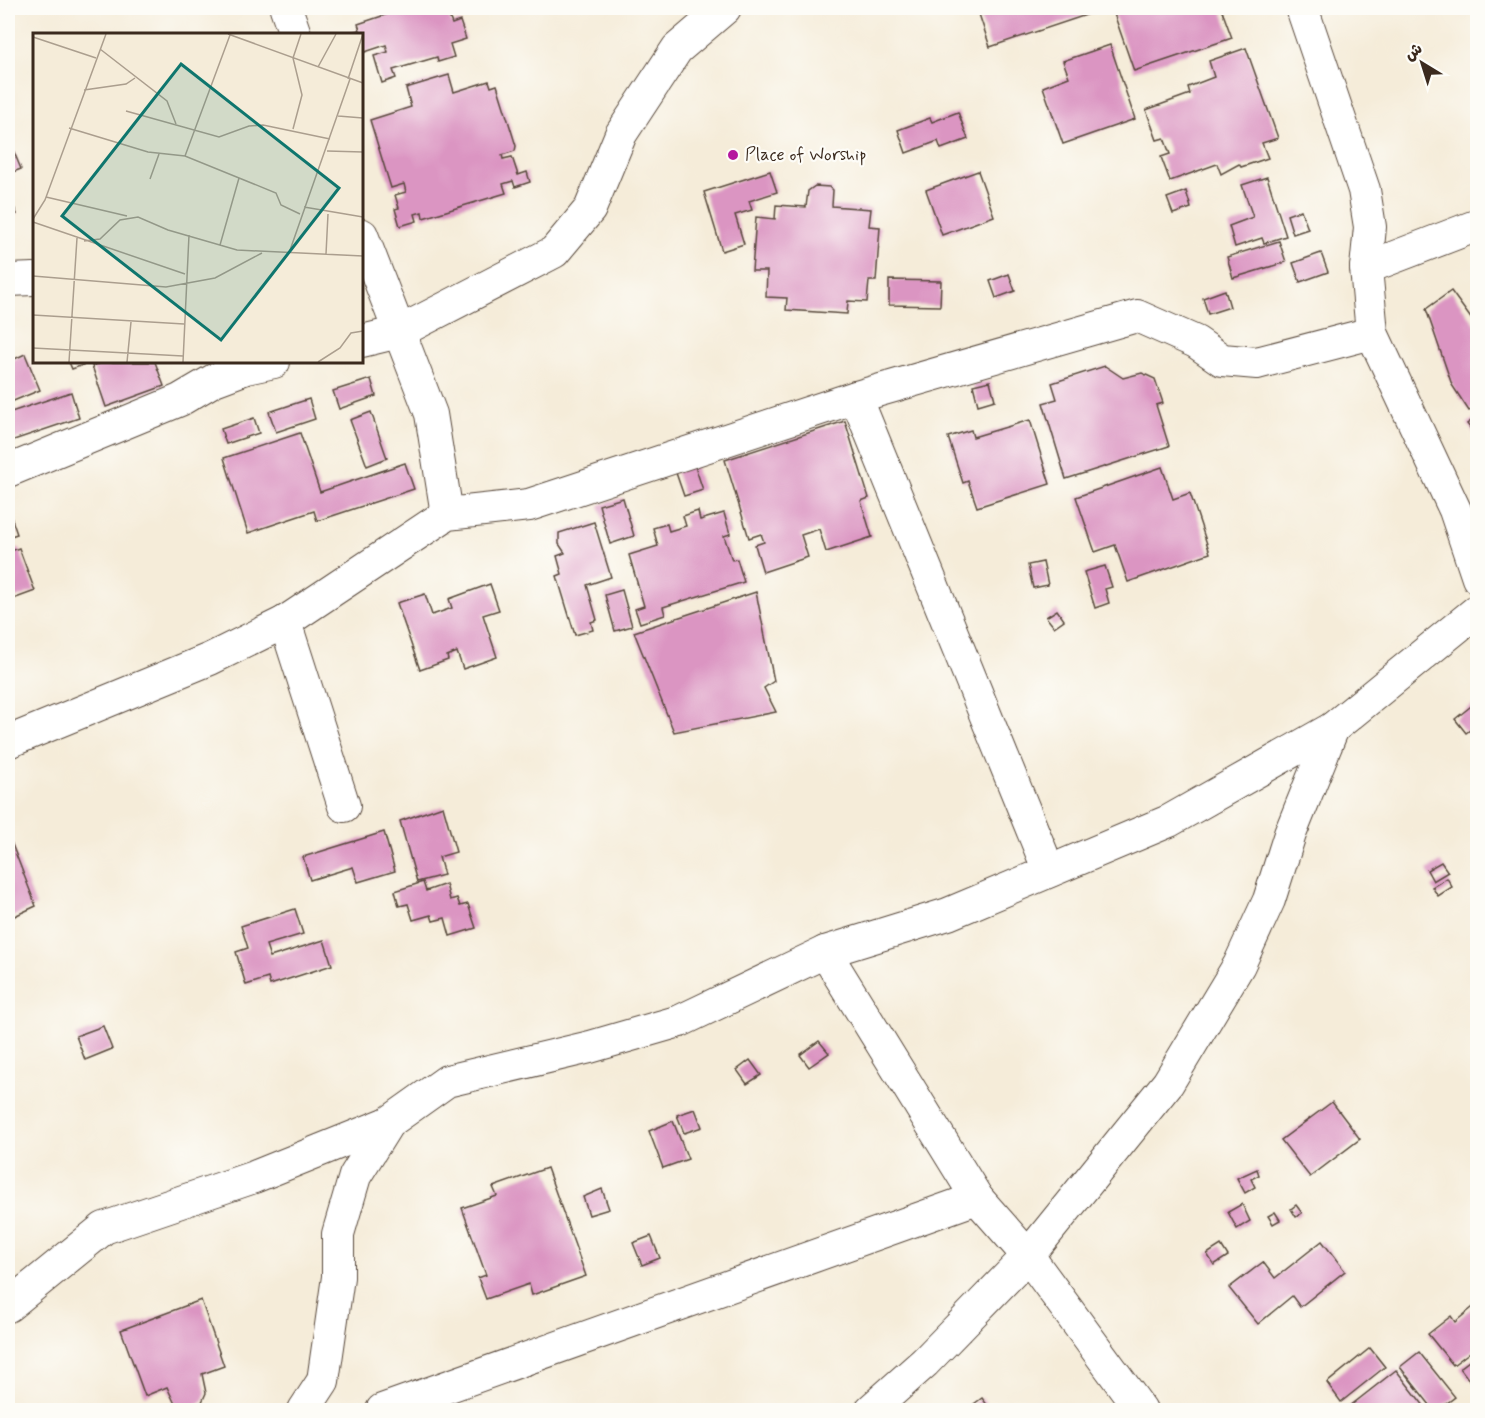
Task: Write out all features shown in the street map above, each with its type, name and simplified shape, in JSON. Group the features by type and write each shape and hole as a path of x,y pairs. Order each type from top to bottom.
{"street":[{"path":"286,8 295,33"},
{"path":"363,341 399,332 554,252 590,209 621,134 677,49 725,8"},
{"path":"1302,8 1364,190 1370,227 1366,268 1372,333 1455,510 1478,578"},
{"path":"1366,268 1478,225"},
{"path":"363,238 431,414 447,514"},
{"path":"8,280 33,279"},
{"path":"8,742 210,659 285,622 447,514 529,505 856,397 1137,316 1196,342 1222,360 1257,363 1372,333"},
{"path":"8,471 180,400 214,380 252,364"},
{"path":"856,397 1049,871"},
{"path":"8,1306 104,1228 254,1177 388,1123 447,1081 590,1047 680,1021 825,952 948,914 1169,821 1333,728 1478,610"},
{"path":"285,622 344,806"},
{"path":"871,1410 925,1362 1028,1256 1168,1083 1239,965 1269,900 1290,834 1333,728"},
{"path":"825,952 977,1198 1028,1256 1141,1410"},
{"path":"304,1410 323,1381 338,1277 338,1234 355,1176 388,1123"},
{"path":"382,1410 977,1198"}],"building":[{"path":"406,8 446,8 452,24 460,21 466,39 450,44 454,57 438,62 437,57 393,70 396,78 382,83 374,56 388,52 386,45 363,53 363,33 349,33 360,30 358,24"},
{"path":"977,8 1107,8 990,47"},
{"path":"1112,8 1221,8 1232,38 1134,71"},
{"path":"1110,45 1135,119 1063,144 1043,87 1069,77 1063,61"},
{"path":"1246,48 1278,138 1262,143 1268,158 1241,167 1239,164 1221,174 1217,164 1170,181 1161,157 1170,154 1164,138 1157,140 1146,110 1190,94 1188,87 1214,77 1209,61"},
{"path":"449,75 454,92 489,81 491,87 497,85 516,146 515,151 502,155 503,159 512,157 518,175 527,172 530,182 515,187 513,181 503,184 506,193 423,218 422,212 415,214 417,221 400,226 395,209 399,208 395,195 406,192 404,184 391,188 370,120 411,107 406,88"},
{"path":"958,112 968,139 941,149 938,141 906,153 898,130 930,118 932,122"},
{"path":"14,152 21,169 8,174 8,154"},
{"path":"770,171 777,192 749,201 752,210 735,215 744,244 722,251 704,192"},
{"path":"978,171 994,216 942,235 926,190"},
{"path":"1267,177 1286,236 1264,243 1262,238 1235,247 1229,226 1253,217 1242,185"},
{"path":"815,186 830,187 833,190 832,206 871,209 869,226 880,227 876,281 869,281 867,302 848,301 847,314 786,310 787,298 766,297 767,271 752,271 756,217 775,219 776,205 806,207 808,191"},
{"path":"1186,191 1191,208 1173,214 1167,198"},
{"path":"8,193 17,214 8,218"},
{"path":"1301,210 1308,229 1293,234 1287,215"},
{"path":"1279,241 1286,262 1233,278 1227,257"},
{"path":"1321,253 1328,272 1300,282 1293,263"},
{"path":"1009,274 1015,291 996,298 990,281"},
{"path":"889,280 941,281 940,306 889,305"},
{"path":"1225,290 1230,307 1208,314 1203,298"},
{"path":"1451,291 1478,328 1478,405 1469,411 1452,385 1426,309"},
{"path":"25,354 40,390 11,402 8,394 8,362"},
{"path":"69,363 88,363 72,369"},
{"path":"100,363 155,363 164,386 106,407 92,366"},
{"path":"1105,366 1123,378 1142,373 1155,379 1163,403 1156,405 1169,446 1066,479 1043,403 1057,399 1052,383"},
{"path":"371,379 376,396 339,409 333,391"},
{"path":"990,381 995,400 978,405 973,385"},
{"path":"71,392 79,418 8,442 8,413"},
{"path":"309,399 315,419 276,432 269,412"},
{"path":"371,412 387,458 367,466 350,420"},
{"path":"1478,416 1478,438 1467,424"},
{"path":"254,418 259,433 226,444 221,429"},
{"path":"1030,420 1050,484 977,507 968,481 963,483 948,437 971,430 973,437"},
{"path":"845,421 869,498 861,501 872,537 826,552 819,529 801,535 808,557 763,572 755,545 764,542 761,534 749,538 725,460"},
{"path":"300,433 320,492 405,463 414,489 317,521 314,511 248,533 224,458"},
{"path":"693,460 703,490 684,496 674,467"},
{"path":"1162,467 1173,499 1190,493 1210,553 1128,582 1115,545 1095,552 1076,497"},
{"path":"623,498 634,536 610,544 599,505"},
{"path":"8,508 17,534 8,537"},
{"path":"698,511 700,520 724,513 730,534 724,536 732,560 737,559 744,582 663,607 665,615 640,623 635,609 644,606 629,555 658,546 653,528 667,524 669,531 686,526 683,516"},
{"path":"594,522 611,577 587,585 597,620 591,622 593,630 575,635 557,576 562,574 557,556 565,553 559,544 559,533"},
{"path":"19,548 35,591 8,601 8,552"},
{"path":"1043,562 1048,585 1033,588 1028,565"},
{"path":"1105,566 1112,587 1105,589 1109,603 1095,608 1084,572"},
{"path":"490,584 499,610 483,615 497,657 463,669 457,652 447,656 448,660 420,670 397,603 425,594 432,615 452,608 449,599"},
{"path":"622,590 632,626 615,631 605,595"},
{"path":"756,592 774,681 764,688 776,712 674,732 634,632"},
{"path":"1057,610 1064,620 1054,627 1046,617"},
{"path":"1475,703 1478,707 1478,724 1466,733 1455,719"},
{"path":"443,806 456,852 439,857 444,875 417,882 400,821"},
{"path":"384,832 395,871 358,882 353,867 310,880 303,857"},
{"path":"8,834 36,906 8,919"},
{"path":"1441,862 1448,872 1433,881 1427,870"},
{"path":"1447,878 1452,887 1438,896 1432,887"},
{"path":"423,882 426,891 446,884 450,900 457,898 460,906 468,904 476,928 450,936 445,918 433,921 431,915 413,920 408,904 399,906 395,891"},
{"path":"295,909 303,934 266,945 270,957 324,940 332,965 270,985 268,978 246,985 236,952 248,948 241,926"},
{"path":"103,1026 112,1049 85,1060 76,1036"},
{"path":"819,1041 829,1053 809,1067 800,1055"},
{"path":"750,1060 761,1075 747,1084 737,1070"},
{"path":"1332,1102 1360,1139 1310,1177 1281,1140"},
{"path":"695,1109 702,1127 684,1133 677,1115"},
{"path":"673,1121 688,1159 663,1168 649,1131"},
{"path":"547,1168 586,1276 532,1295 529,1284 486,1299 478,1278 486,1275 462,1208 497,1196 493,1187"},
{"path":"1257,1169 1259,1175 1251,1179 1255,1187 1245,1193 1237,1178"},
{"path":"602,1189 609,1209 589,1215 583,1197"},
{"path":"1242,1204 1250,1221 1237,1229 1228,1212"},
{"path":"1296,1205 1302,1213 1296,1217 1291,1209"},
{"path":"1275,1212 1280,1220 1273,1224 1268,1216"},
{"path":"651,1236 660,1258 642,1265 633,1243"},
{"path":"1322,1241 1345,1271 1300,1307 1292,1296 1258,1324 1229,1288 1263,1262 1275,1278"},
{"path":"1221,1245 1228,1256 1214,1265 1207,1254"},
{"path":"201,1300 224,1366 202,1374 206,1393 202,1402 194,1407 184,1408 175,1404 167,1387 145,1396 121,1330"},
{"path":"1478,1303 1478,1346 1453,1365 1428,1334 1451,1316 1455,1322"},
{"path":"1370,1348 1385,1367 1341,1402 1327,1383"},
{"path":"1419,1352 1455,1397 1438,1410 1434,1410 1400,1367"},
{"path":"1473,1358 1478,1363 1478,1373 1469,1380 1460,1368"},
{"path":"1396,1370 1425,1407 1420,1410 1345,1410"},
{"path":"982,1398 991,1410 967,1409"}],"place":[{"name":"Place of Worship","path":"733,155"}]}
